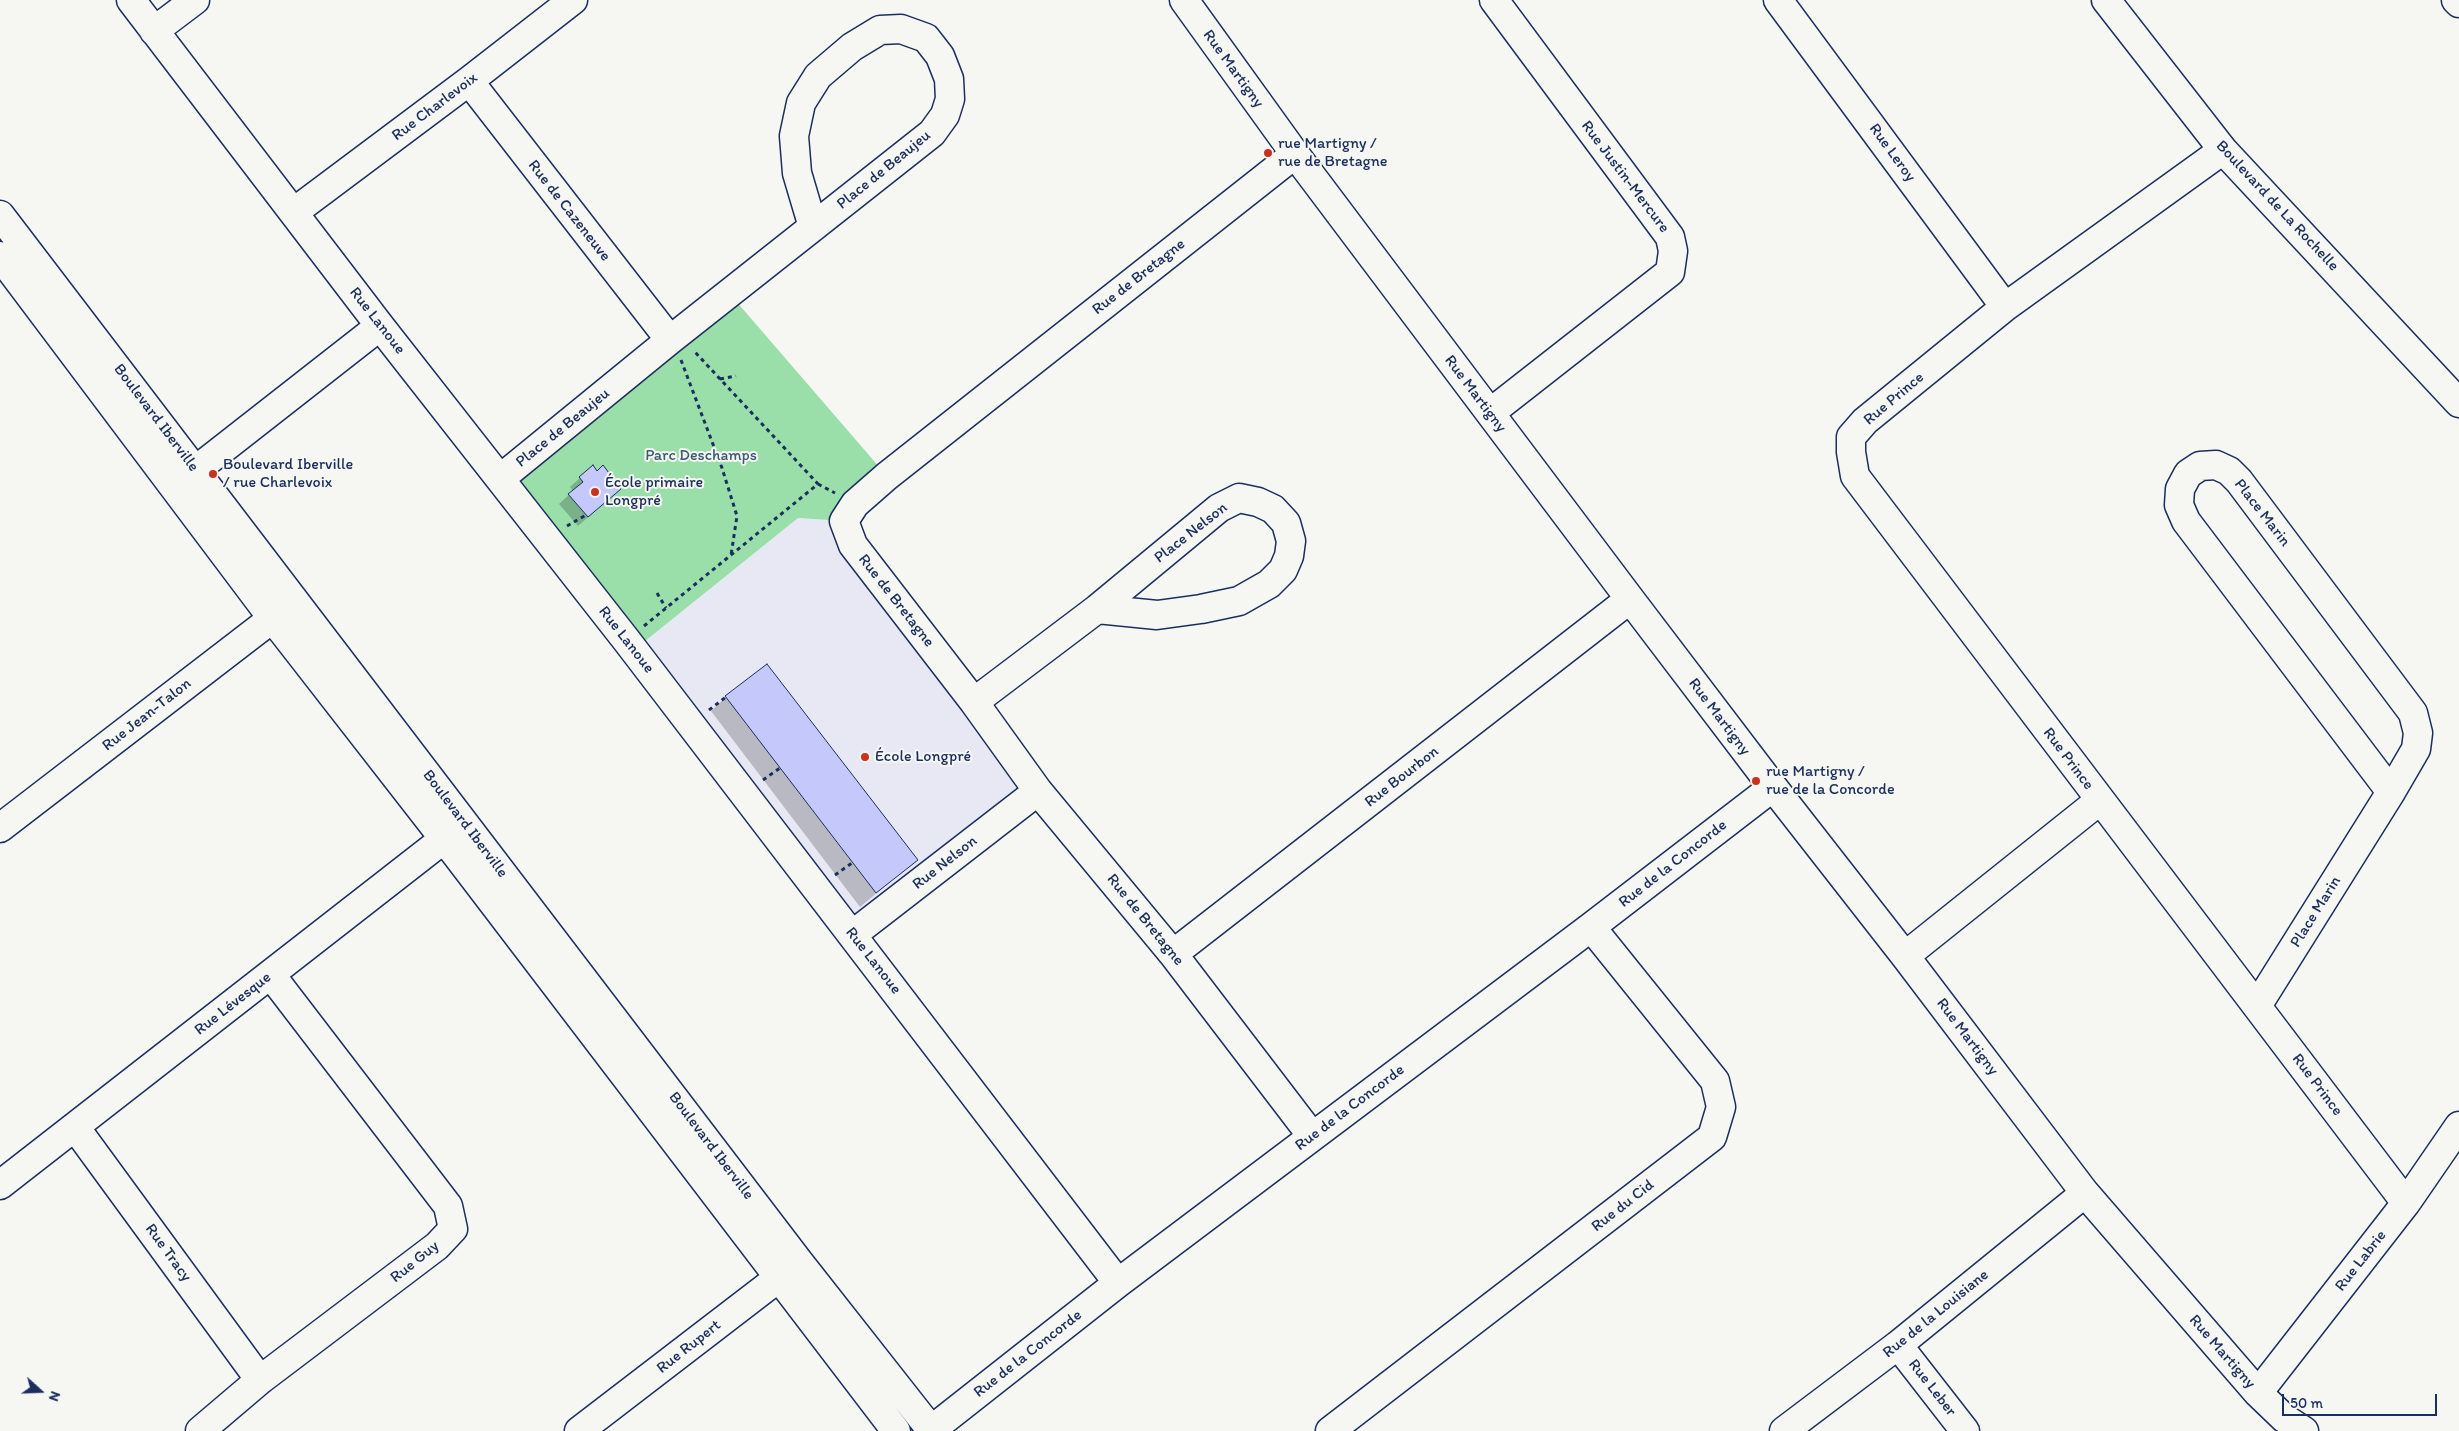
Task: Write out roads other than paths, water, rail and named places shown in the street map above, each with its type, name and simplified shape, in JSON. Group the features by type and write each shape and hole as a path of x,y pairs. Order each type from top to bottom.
{"street":[{"name":"Rue Lanoue","path":"131,0 380,326 501,478 1118,1283"},
{"path":"154,31 195,0"},
{"name":"Rue Charlevoix","path":"294,212 470,82 573,0"},
{"name":"Rue Martigny","path":"1184,0 1295,154 1630,599 1772,787 1905,956 2085,1194 2258,1393 2284,1418 2304,1431"},
{"name":"Rue Justin-Mercure","path":"1490,413 1670,272 1673,251 1670,237 1494,0"},
{"name":"Rue Leroy","path":"1778,0 2005,307"},
{"name":"Boulevard de La Rochelle","path":"2106,0 2223,150 2459,402"},
{"path":"2456,0 2459,3"},
{"name":"Place de Beaujeu","path":"501,478 679,347 812,227 932,133 945,115 950,99 949,79 940,56 926,38 901,29 880,30 852,47 818,76 801,103 794,136 797,173 812,227"},
{"name":"Rue de Cazeneuve","path":"470,82 679,347"},
{"name":"Rue Prince","path":"2223,150 2005,307 1865,421 1852,437 1852,460 1856,476 2099,801 2406,1203"},
{"name":"Rue de Bretagne","path":"1295,154 887,476 855,504 844,521 853,545 974,702 1038,791 1173,954 1312,1136"},
{"name":"Boulevard Iberville","path":"0,215 186,480 272,618 455,831"},
{"name":"Boulevard Iberville","path":"0,256 186,480 294,601 455,831 790,1269 931,1431"},
{"path":"186,480 380,326"},
{"name":"Place Marin","path":"2257,1006 2391,792 2416,749 2418,733 2413,713 2239,481 2229,471 2216,465 2200,466 2188,474 2180,489 2179,505 2186,521 2391,792"},
{"name":"Place Nelson","path":"974,702 1097,609 1219,508 1240,498 1258,502 1274,509 1286,523 1291,540 1289,556 1283,570 1269,584 1239,600 1201,609 1157,614 1097,609"},
{"name":"Rue Bourbon","path":"1173,954 1630,599"},
{"name":"Rue Jean-Talon","path":"0,828 294,601"},
{"name":"Rue de la Concorde","path":"931,1431 1118,1283 1591,927 1772,787"},
{"name":"Rue Nelson","path":"852,935 1038,791"},
{"name":"Rue Prince","path":"1905,956 2099,801"},
{"name":"Rue Lévesque","path":"0,1185 455,831"},
{"name":"Rue du Cid","path":"1330,1431 1712,1137 1721,1107 1715,1081 1591,927"},
{"name":"Rue Guy","path":"200,1431 260,1380 437,1246 453,1229 448,1206 271,975"},
{"name":"Rue Labrie","path":"2258,1393 2406,1203 2459,1126"},
{"name":"Rue Tracy","path":"75,1127 260,1380"},
{"name":"Rue de la Louisiane","path":"1784,1431 1898,1345 2085,1194"},
{"name":"Boulevard Iberville","path":"790,1269 896,1431"},
{"name":"Rue Rupert","path":"583,1430 790,1269"},
{"name":"Rue Leber","path":"1898,1345 1966,1431"}],"place":[{"name":"rue Martigny / rue de Bretagne","path":"1268,153"},
{"name":"Boulevard Iberville / rue Charlevoix","path":"213,474"},
{"name":"École primaire Longpré","path":"595,492"},
{"name":"École Longpré","path":"865,757"},
{"name":"rue Martigny / rue de la Concorde","path":"1756,781"}],"park label":[{"name":"Parc Deschamps","path":"701,456"}]}
